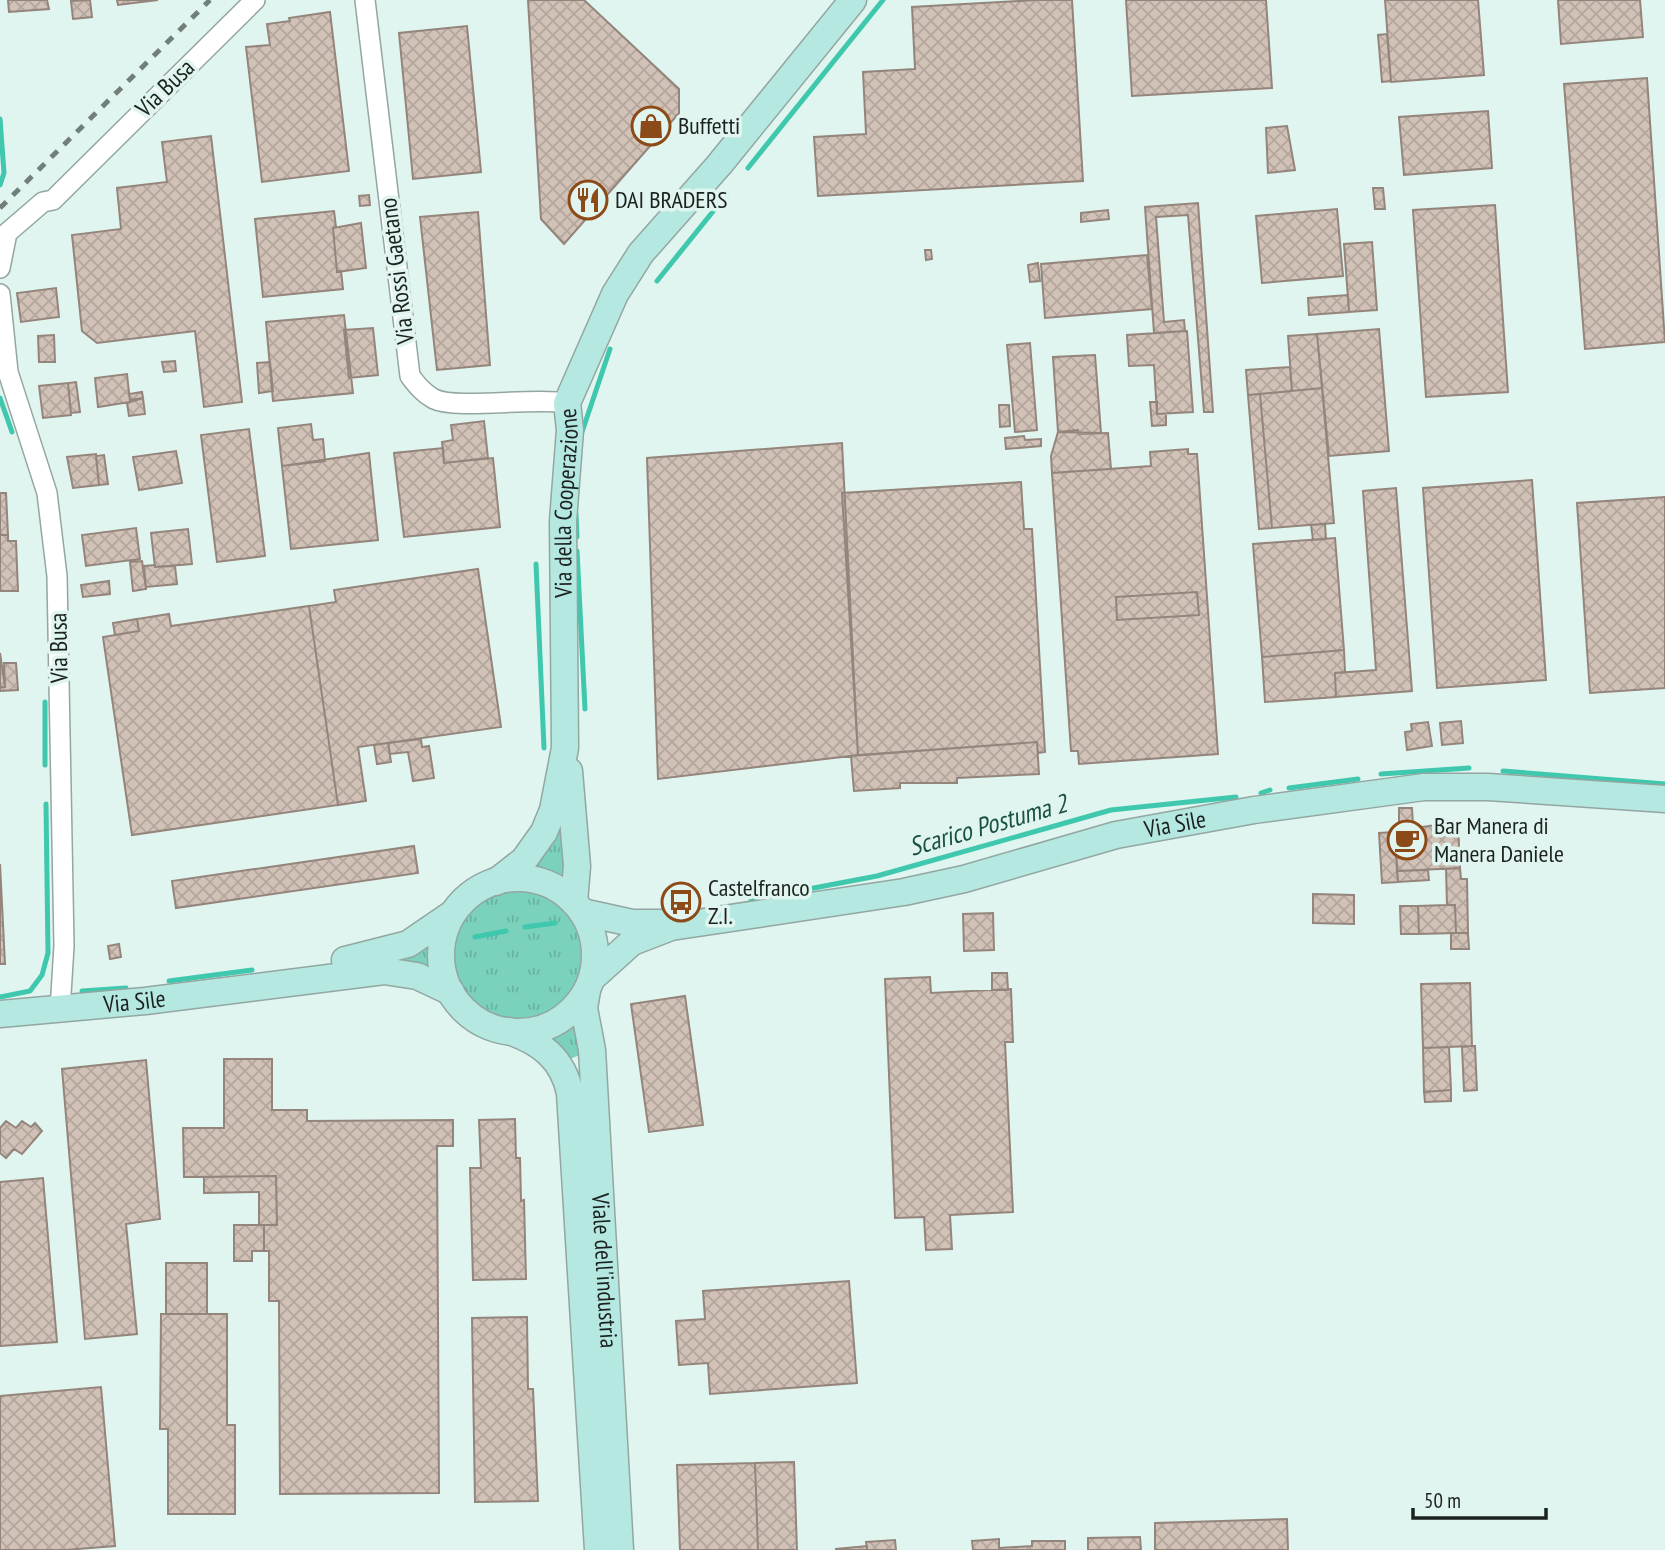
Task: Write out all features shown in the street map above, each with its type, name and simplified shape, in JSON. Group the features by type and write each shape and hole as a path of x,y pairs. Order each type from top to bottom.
{"street":[{"name":"Via Busa","path":"0,268 7,233 43,202 53,200 255,0"},
{"name":"Via Rossi Gaetano","path":"365,0 410,376 420,389 433,398 449,403 544,399 567,403"},
{"name":"Via della Cooperazione","path":"578,907 576,844 565,748 563,521 570,430 567,403 615,294 641,253 719,165 848,4"},
{"name":"Via Busa","path":"0,294 8,372 47,493 58,576 64,922 60,1010"},
{"name":"Via della Cooperazione","path":"496,882 524,860 544,832 553,810 565,748"},
{"name":"Via Sile","path":"578,907 632,923 692,923 904,892 964,879 1116,835 1374,792 1477,787 1665,799"},
{"path":"520,879 544,883 578,907 595,948 589,984 573,1009 554,1023 532,1031 509,1031 475,1019 451,992 443,969 442,944 456,910 474,893 496,882 520,879"},
{"name":"Via Sile","path":"266,984 317,966 400,947 430,932 456,910"},
{"name":"Via Sile","path":"589,984 632,942 692,923"},
{"name":"Via Sile","path":"0,1014 60,1010 266,984 397,972 416,976 451,992"},
{"name":"Viale dell'industria","path":"589,984 584,1008 592,1050 621,1550"},
{"name":"Viale dell'industria","path":"509,1031 529,1039 551,1054 563,1070 570,1093 598,1550"}],"green space":[{"path":"559,805 569,885 548,873 532,869"},
{"path":"517,891 541,896 562,910 576,931 581,955 576,979 562,1000 541,1014 517,1019 493,1014 472,1000 458,979 453,955 458,931 472,910 493,896"},
{"path":"432,936 433,977 368,967"},
{"path":"576,1019 580,1055 567,1060 545,1037"}],"building":[{"path":"8,0 47,0 49,9 9,12"},
{"path":"90,0 92,17 73,19 71,1"},
{"path":"117,0 158,0 118,5"},
{"path":"528,0 584,0 679,89 679,113 564,244 541,219"},
{"path":"1072,0 1083,181 818,196 814,137 866,134 863,72 915,69 912,7"},
{"path":"1126,0 1266,0 1272,88 1132,96"},
{"path":"1385,0 1478,0 1484,75 1391,82"},
{"path":"1558,0 1640,0 1643,37 1561,44"},
{"path":"330,12 349,171 262,182 246,47 270,45 267,24"},
{"path":"467,26 481,172 413,179 399,33"},
{"path":"1387,34 1391,81 1382,82 1378,35"},
{"path":"1647,78 1665,342 1585,349 1564,84"},
{"path":"1488,111 1492,168 1404,175 1399,117"},
{"path":"1287,126 1295,170 1268,173 1266,128"},
{"path":"211,136 242,402 204,407 195,331 97,343 82,331 72,235 121,229 117,188 167,182 162,142"},
{"path":"1373,188 1383,188 1385,209 1375,209"},
{"path":"369,195 370,205 360,206 359,196"},
{"path":"1198,203 1213,412 1204,412 1188,215 1156,217 1164,322 1184,320 1185,331 1154,333 1145,207"},
{"path":"1495,205 1508,392 1426,397 1413,210"},
{"path":"1337,209 1343,276 1262,283 1256,216"},
{"path":"1108,210 1109,219 1081,222 1081,213"},
{"path":"334,211 337,272 341,271 343,289 263,297 255,219"},
{"path":"478,212 490,365 437,370 420,217"},
{"path":"361,223 366,268 337,272 333,228"},
{"path":"1372,242 1377,310 1349,312 1344,244"},
{"path":"925,250 931,250 932,259 926,260"},
{"path":"1147,255 1152,309 1045,318 1041,264"},
{"path":"1038,263 1040,281 1030,282 1028,265"},
{"path":"56,288 59,317 21,322 17,293"},
{"path":"1348,295 1349,312 1309,315 1308,298"},
{"path":"344,315 353,393 273,401 266,322"},
{"path":"373,328 378,375 349,378 344,330"},
{"path":"1379,329 1389,451 1329,456 1317,334"},
{"path":"1187,331 1193,412 1157,414 1154,365 1129,366 1127,335"},
{"path":"1317,334 1322,388 1292,391 1288,336"},
{"path":"54,335 55,362 39,362 38,336"},
{"path":"1030,343 1037,430 1015,432 1007,345"},
{"path":"1095,355 1101,433 1058,432 1053,357"},
{"path":"175,361 176,371 164,372 162,362"},
{"path":"270,362 273,391 259,393 257,363"},
{"path":"1290,367 1292,391 1248,395 1246,370"},
{"path":"127,374 130,402 98,407 95,378"},
{"path":"76,382 80,412 71,413 68,383"},
{"path":"68,383 71,415 43,418 39,386"},
{"path":"1322,388 1334,523 1272,528 1260,394"},
{"path":"142,392 143,398 130,400 129,394"},
{"path":"1260,394 1272,528 1259,529 1248,395"},
{"path":"143,398 145,414 129,416 127,403"},
{"path":"1150,402 1157,402 1157,414 1166,414 1166,425 1152,426"},
{"path":"999,405 1009,405 1010,426 1000,427"},
{"path":"484,421 488,458 444,463 442,442 453,440 451,425"},
{"path":"311,424 313,440 323,439 325,461 282,466 278,428"},
{"path":"249,429 265,556 217,562 201,435"},
{"path":"1078,430 1079,434 1108,433 1111,469 1052,473 1051,456 1058,432"},
{"path":"1024,436 1025,440 1041,439 1041,446 1006,449 1005,438"},
{"path":"842,443 858,755 658,779 647,458"},
{"path":"443,448 444,463 493,458 500,527 404,537 394,453"},
{"path":"1188,449 1188,454 1197,454 1218,754 1079,764 1078,751 1071,751 1052,473 1151,466 1150,452"},
{"path":"176,451 182,483 139,490 133,457"},
{"path":"369,453 378,540 291,549 282,466"},
{"path":"96,454 99,485 73,488 67,457"},
{"path":"104,455 108,484 99,485 96,456"},
{"path":"1532,480 1546,680 1437,688 1423,488"},
{"path":"1021,482 1024,529 1032,529 1045,752 1038,753 1037,742 858,755 842,493"},
{"path":"1396,488 1412,691 1336,697 1335,673 1376,670 1363,491"},
{"path":"0,493 6,493 8,535 0,535"},
{"path":"1665,497 1665,688 1590,693 1577,503"},
{"path":"1325,524 1326,539 1313,540 1311,525"},
{"path":"136,528 140,559 86,566 82,535"},
{"path":"188,529 192,564 155,567 151,533"},
{"path":"0,535 8,535 8,541 16,541 18,591 0,591"},
{"path":"1335,538 1344,650 1262,657 1253,544"},
{"path":"142,561 146,589 133,591 130,562"},
{"path":"144,566 175,566 177,584 146,587"},
{"path":"478,569 501,727 358,747 366,801 338,805 309,606 336,602 334,590"},
{"path":"109,581 110,594 83,597 81,585"},
{"path":"1197,592 1199,615 1117,620 1116,597"},
{"path":"309,606 338,805 132,835 103,637 139,631 137,619 169,614 171,626"},
{"path":"137,619 139,631 115,635 113,623"},
{"path":"1344,650 1345,672 1335,673 1336,697 1265,702 1262,657"},
{"path":"0,653 5,687 0,687"},
{"path":"4,663 16,663 18,690 0,691 0,687 5,687"},
{"path":"1461,721 1463,743 1442,745 1440,723"},
{"path":"1428,722 1432,746 1407,750 1405,732 1412,731 1411,724"},
{"path":"421,739 422,747 429,746 434,778 413,781 408,752 390,754 388,743"},
{"path":"1037,742 1039,774 957,778 957,783 900,783 900,788 854,791 851,756"},
{"path":"388,743 391,762 377,764 374,745"},
{"path":"1399,808 1412,808 1413,825 1399,826"},
{"path":"1458,822 1460,868 1397,871 1395,832 1414,832 1414,828"},
{"path":"1395,832 1398,882 1382,883 1379,833"},
{"path":"414,846 418,873 176,908 172,881"},
{"path":"0,864 5,964 0,964"},
{"path":"1460,868 1461,879 1467,879 1468,933 1456,933 1455,905 1447,905 1446,869"},
{"path":"1428,870 1429,880 1398,882 1397,871"},
{"path":"1313,894 1354,895 1354,924 1313,923"},
{"path":"1455,905 1456,933 1419,934 1418,906"},
{"path":"1400,906 1418,906 1419,934 1401,934"},
{"path":"993,913 994,950 964,951 963,914"},
{"path":"1451,933 1468,933 1469,949 1451,949"},
{"path":"119,944 121,957 110,959 108,946"},
{"path":"992,973 1007,973 1008,990 992,990"},
{"path":"930,977 931,993 1011,989 1013,1042 1005,1042 1013,1212 950,1215 952,1249 926,1250 924,1217 895,1218 885,979"},
{"path":"1470,983 1472,1046 1423,1048 1421,984"},
{"path":"685,996 703,1125 649,1132 631,1004"},
{"path":"1475,1046 1477,1090 1464,1091 1462,1047"},
{"path":"1449,1047 1451,1090 1424,1092 1423,1048"},
{"path":"224,1059 272,1059 272,1110 307,1110 307,1121 453,1120 453,1146 437,1146 439,1493 280,1494 279,1301 269,1301 269,1251 264,1251 264,1225 277,1225 276,1176 184,1177 183,1128 224,1128"},
{"path":"146,1060 160,1219 126,1224 137,1334 85,1339 62,1069"},
{"path":"1451,1090 1451,1101 1425,1102 1424,1092"},
{"path":"515,1119 516,1158 520,1158 521,1201 524,1200 526,1279 473,1280 470,1168 481,1168 479,1120"},
{"path":"6,1121 16,1128 22,1121 31,1127 35,1123 42,1131 22,1154 14,1149 6,1158 0,1153 0,1128"},
{"path":"276,1176 277,1225 259,1225 259,1192 204,1193 204,1177"},
{"path":"43,1178 57,1342 0,1346 0,1182"},
{"path":"234,1225 264,1225 264,1251 252,1251 252,1261 234,1261"},
{"path":"166,1263 207,1263 207,1314 166,1314"},
{"path":"849,1281 857,1383 710,1394 708,1363 679,1365 676,1321 705,1319 703,1291"},
{"path":"161,1314 227,1314 227,1425 235,1425 235,1514 168,1514 168,1429 160,1429"},
{"path":"527,1317 528,1389 533,1389 538,1501 475,1502 472,1318"},
{"path":"101,1387 115,1546 65,1550 0,1550 0,1396"},
{"path":"794,1462 797,1550 758,1550 755,1463"},
{"path":"755,1463 758,1550 680,1550 677,1465"},
{"path":"1287,1519 1288,1550 1155,1550 1155,1523"},
{"path":"1140,1537 1141,1550 1088,1550 1088,1538"},
{"path":"999,1539 999,1548 1032,1546 1032,1541 1065,1541 1065,1550 973,1550 972,1541"},
{"path":"895,1540 896,1550 867,1550 866,1542"},
{"path":"867,1546 867,1550 836,1550 836,1549"}],"waterway":[{"path":"748,168 883,0"},
{"path":"0,119 4,173 0,185"},
{"path":"657,281 727,194"},
{"path":"582,432 610,349"},
{"path":"0,398 12,432"},
{"path":"576,514 577,537"},
{"path":"577,551 585,709"},
{"name":"Scarico Postuma 2","path":"536,564 544,748"},
{"path":"45,702 45,765"},
{"name":"Scarico Postuma 2","path":"1381,774 1469,768"},
{"name":"Scarico Postuma 2","path":"1503,771 1665,784"},
{"name":"Scarico Postuma 2","path":"1289,788 1358,779"},
{"name":"Scarico Postuma 2","path":"1261,793 1270,790"},
{"name":"Scarico Postuma 2","path":"751,900 877,876 1111,810 1236,797"},
{"path":"0,997 30,991 42,975 48,953 46,804"},
{"name":"Scarico Postuma 2","path":"525,927 555,923"},
{"path":"475,937 506,931"},
{"path":"169,981 252,970"},
{"path":"82,991 126,988"}],"railway":[{"path":"0,208 210,0"}],"place":[{"name":"Buffetti","path":"651,126"},
{"name":"DAI BRADERS","path":"588,200"},
{"name":"Bar Manera di Manera Daniele","path":"1407,840"},
{"name":"Castelfranco Z.I.","path":"681,902"}]}
